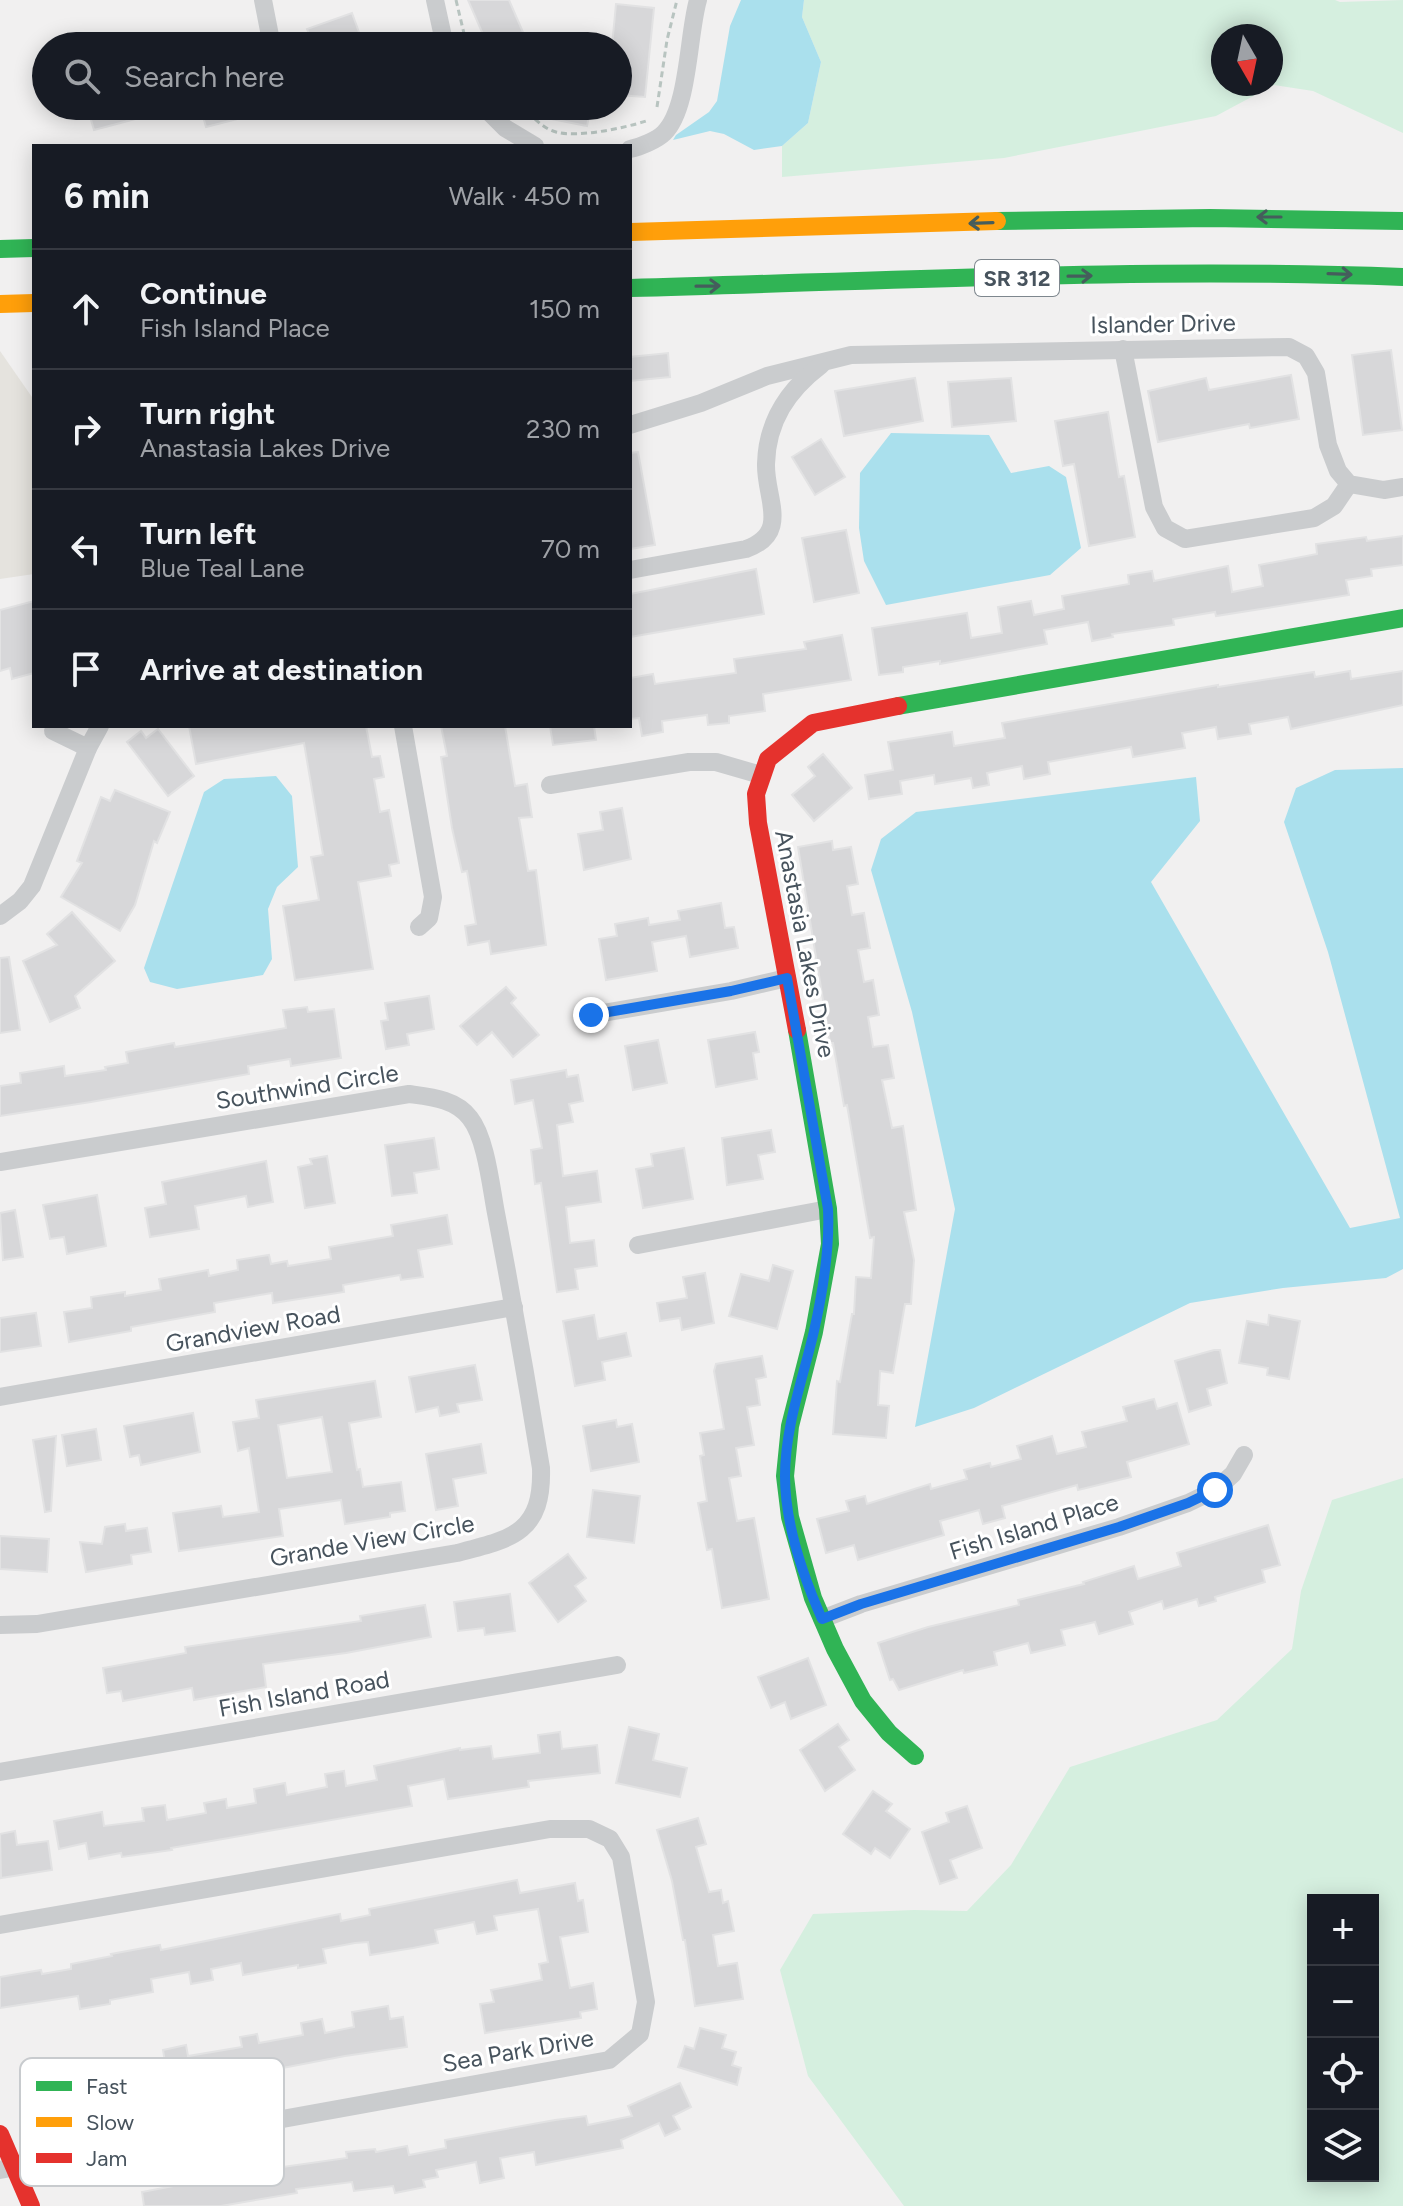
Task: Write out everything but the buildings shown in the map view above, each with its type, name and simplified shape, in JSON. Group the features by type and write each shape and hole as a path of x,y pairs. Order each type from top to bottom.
{"street":[{"path":"263,0 269,32"},
{"path":"435,0 442,32"},
{"path":"632,148 664,134 675,117 683,90 698,0"},
{"path":"497,120 532,144"},
{"path":"632,232 1188,217 1403,221"},
{"path":"0,249 32,248"},
{"name":"SR 312","path":"632,288 1202,273 1403,277"},
{"path":"0,304 32,303"},
{"name":"Islander Drive","path":"632,424 701,403 767,376 851,355 1289,347 1306,356 1316,373 1328,445 1338,471 1349,484"},
{"path":"1123,349 1154,507 1165,528 1185,539 1314,518 1334,506 1349,484 1384,490 1403,487"},
{"path":"632,570 761,544 771,529 773,512 766,465 771,434 783,402 802,380 826,361"},
{"path":"550,785 689,762 724,763 761,775 768,759 813,723 825,720 1403,618"},
{"path":"0,916 20,901 32,886 99,728"},
{"path":"403,728 433,897 429,918 419,927"},
{"path":"53,731 88,748"},
{"name":"Anastasia Lakes Drive","path":"761,775 756,794 758,823 828,1209 830,1244 814,1332 795,1402 785,1476 798,1552 822,1619 863,1701 889,1733 915,1756"},
{"path":"591,1015 787,978"},
{"name":"Southwind Circle","path":"0,1162 409,1094 445,1099 470,1117 478,1135 514,1307"},
{"path":"638,1245 828,1209"},
{"name":"Grandview Road","path":"0,1397 514,1307"},
{"name":"Grande View Circle","path":"0,1625 37,1624 239,1591 457,1553 506,1540 533,1517 542,1492 541,1468 514,1307"},
{"name":"Fish Island Place","path":"822,1619 861,1604 1119,1527 1188,1503 1215,1490 1233,1474 1244,1455"},
{"name":"Fish Island Road","path":"0,1772 617,1665"},
{"name":"Sea Park Drive","path":"0,1925 550,1829 589,1829 610,1839 621,1857 646,2002 640,2034 609,2060 284,2118"},
{"path":"0,2134 7,2168 31,2206"}],"path":[{"path":"456,0 464,32"},
{"path":"535,120 557,133 602,130 651,119 657,107 667,40 677,0"}],"shaded area":[{"path":"0,351 32,397 32,574 0,579"}],"green space":[{"path":"804,0 1403,0 1403,133 1313,91 1283,86 1283,24 1211,24 1211,96 1253,96 1216,116 1004,158 782,177 782,146 808,123 821,62 802,17"},
{"path":"1403,1478 1403,2206 904,2206 808,2076 780,1970 813,1914 967,1911 1011,1865 1070,1767 1217,1720 1292,1649 1301,1591 1332,1500"}],"water":[{"path":"741,0 804,0 802,17 821,62 808,123 782,146 754,150 724,134 710,131 673,140 709,112 717,101 730,26"},
{"path":"891,433 989,435 1011,473 1049,466 1066,477 1081,548 1050,575 886,605 864,561 859,528 860,473"},
{"path":"1403,768 1403,1269 1386,1278 1283,1288 1190,1303 974,1408 915,1427 955,1209 912,1012 871,870 881,839 916,812 1196,777 1200,821 1151,882 1350,1228 1400,1218 1328,952 1284,822 1296,788 1335,770"},
{"path":"276,776 292,796 298,867 277,887 268,909 272,959 263,975 177,989 150,982 144,968 204,792 224,779"}],"traffic: fast":[{"path":"997,221 1210,218 1403,221"},
{"path":"0,249 32,248"},
{"path":"632,288 1113,274 1403,277"},
{"path":"898,706 1403,618"},
{"path":"797,1030 828,1209 830,1244 814,1332 790,1426 785,1476 790,1517 813,1598 835,1649 863,1701 889,1733 915,1756"}],"traffic: slow":[{"path":"632,232 997,221"},
{"path":"0,304 32,303"}],"traffic: jam":[{"path":"797,1030 758,823 756,794 768,759 813,723 898,706"},
{"path":"0,2134 20,2180"},
{"path":"22,2186 31,2206"}],"route":[{"path":"591,1015 787,978 828,1209 830,1244 814,1332 790,1426 785,1476 798,1552 822,1619 861,1604 1119,1527 1188,1503 1215,1490"}]}
